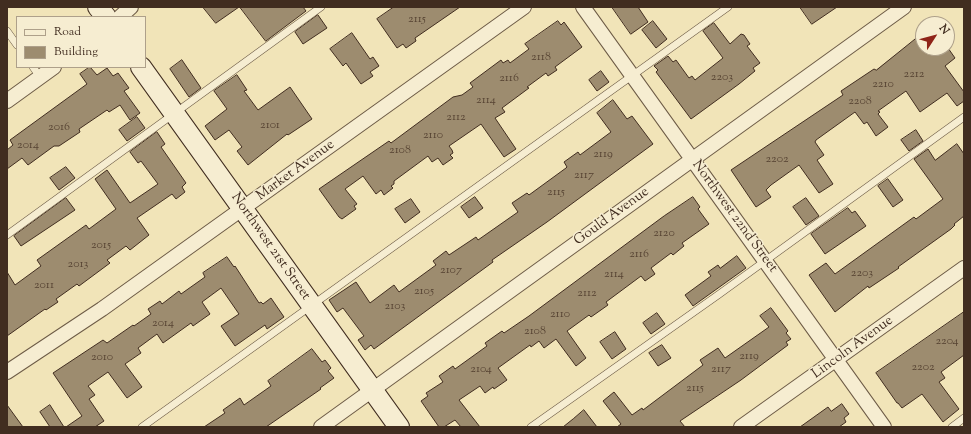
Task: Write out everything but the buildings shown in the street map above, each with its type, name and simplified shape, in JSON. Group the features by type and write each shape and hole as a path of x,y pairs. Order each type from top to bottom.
{"street":[{"path":"98,7 105,16"},
{"path":"121,16 131,7"},
{"name":"Market Avenue","path":"7,372 102,309 524,7"},
{"name":"Northwest 22nd Street","path":"583,7 884,427"},
{"name":"Gould Avenue","path":"321,427 904,7"},
{"path":"7,101 36,72 50,68"},
{"name":"Northwest 21st Street","path":"142,68 399,427"},
{"name":"Lincoln Avenue","path":"741,427 964,268"}],"lane":[{"path":"7,234 321,7"},
{"path":"142,427 728,7"},
{"path":"7,31 16,44"},
{"path":"531,427 765,261 964,117"},
{"path":"952,427 964,418"}]}
